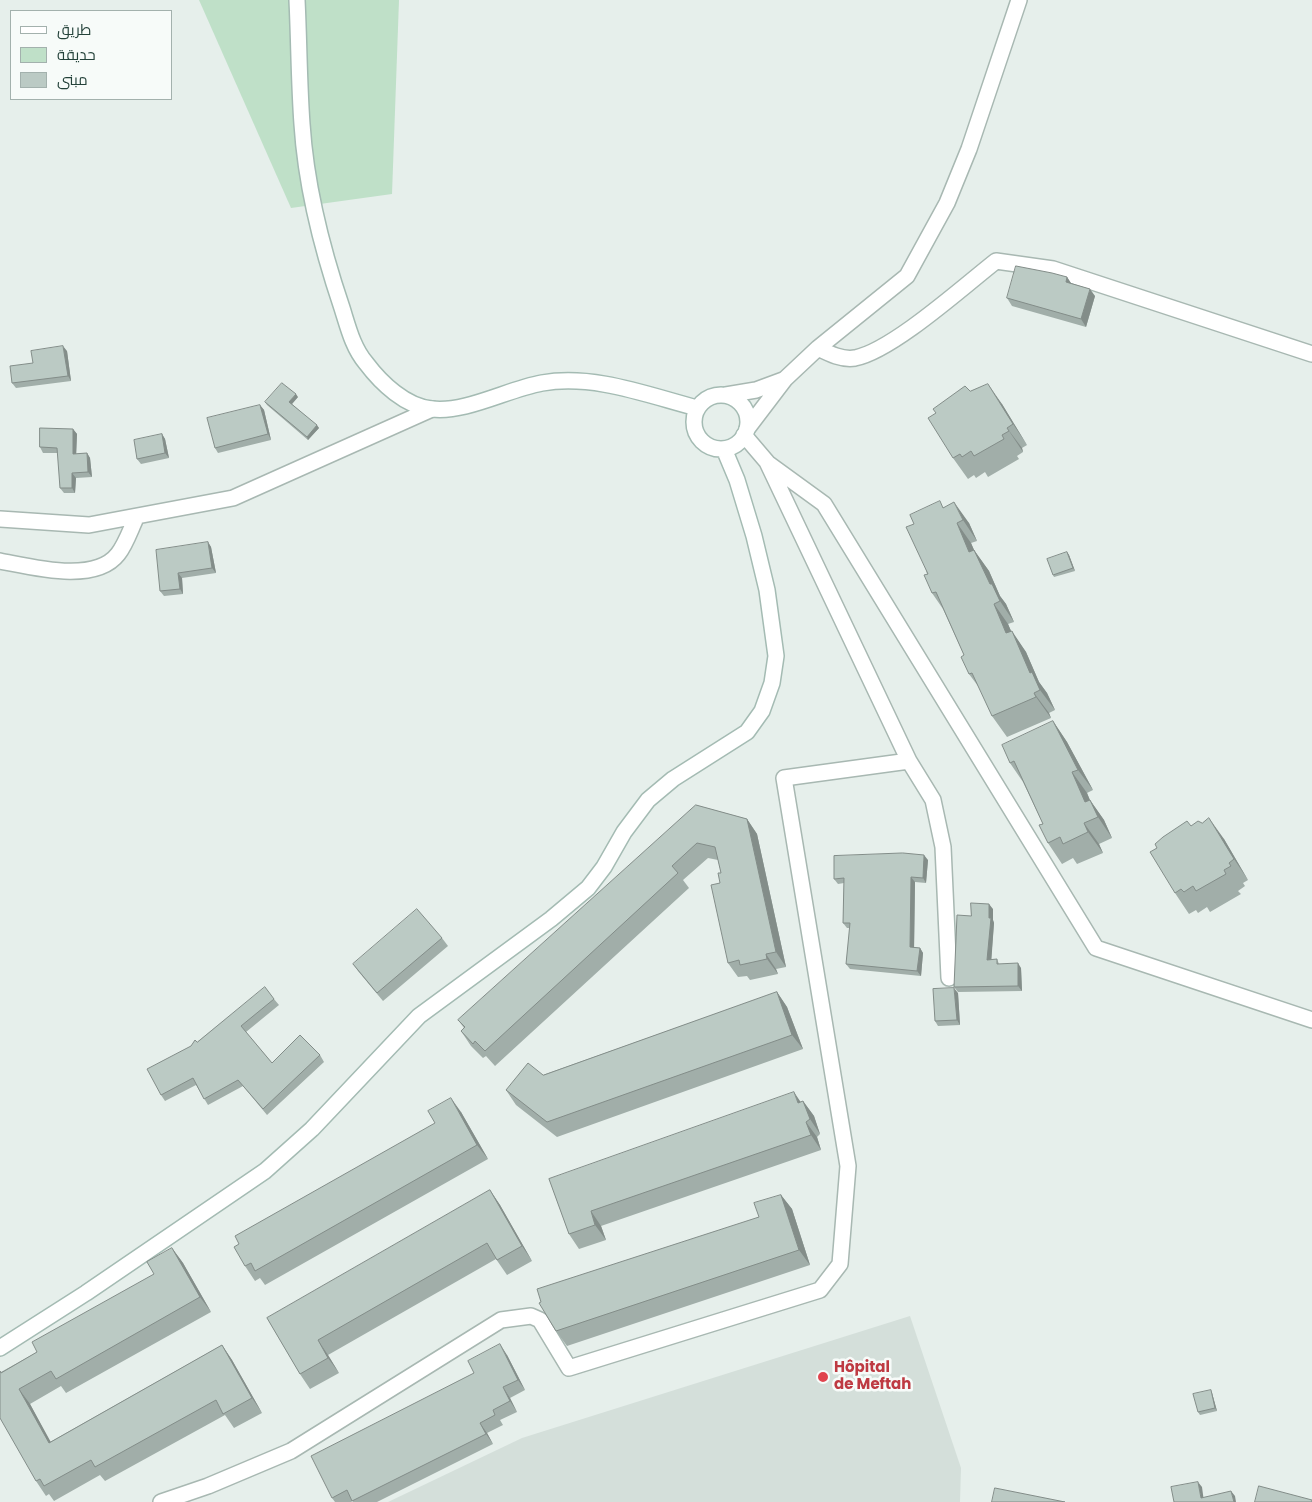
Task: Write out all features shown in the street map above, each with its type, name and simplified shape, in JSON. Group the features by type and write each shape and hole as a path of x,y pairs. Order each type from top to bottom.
{"street":[{"path":"297,0 304,142 316,219 333,281 354,344 365,363 389,388 408,401 432,409 456,408 518,389 565,380 608,385 697,408"},
{"path":"785,379 756,390 710,397 697,408 694,425 696,433 707,445 724,449 732,447 746,432 785,379 818,348 908,276 947,203 965,158 1019,0"},
{"path":"818,348 839,357 852,358 866,355 905,332 996,262 1053,269 1312,354"},
{"path":"726,395 735,398 746,412 746,432 768,462 909,761 933,800 943,847 948,978"},
{"path":"0,519 89,525 233,498 432,409"},
{"path":"0,1348 86,1293 265,1171 312,1129 419,1016 551,920 588,888 604,867 624,832 648,800 673,779 747,732 762,711 772,683 776,656 767,590 754,536 737,480 724,449"},
{"path":"768,462 824,504 1096,948 1312,1020"},
{"path":"0,561 50,571 89,570 109,563 119,554 137,516"},
{"path":"161,1502 208,1486 291,1450 501,1320 531,1316 540,1320 569,1368 820,1290 840,1264 848,1166 784,778 909,761"}],"shaded area":[{"name":"Hôpital de Meftah","path":"910,1316 961,1468 960,1502 388,1502 522,1438"}],"green space":[{"path":"199,0 399,0 392,194 291,208"}],"building":[{"path":"1016,266 1067,277 1066,282 1090,289 1081,319 1007,298"},
{"path":"63,346 68,376 12,383 10,366 33,363 31,351"},
{"path":"282,383 296,394 289,402 317,425 307,437 265,402"},
{"path":"988,384 1013,424 1007,428 1009,431 1002,435 1004,439 974,456 971,451 962,457 960,454 953,458 928,418 936,413 933,409 965,386 970,391"},
{"path":"260,405 268,434 215,448 207,418"},
{"path":"40,428 73,429 73,454 87,453 88,472 72,473 72,488 60,488 57,448 40,447"},
{"path":"162,434 165,453 137,459 134,440"},
{"path":"940,501 943,508 954,502 963,520 957,523 969,552 974,550 1000,601 994,604 1006,633 1012,631 1030,673 1032,672 1040,690 1034,693 1036,697 992,716 972,673 969,674 961,657 964,655 936,592 932,593 924,575 928,574 906,527 914,524 910,515"},
{"path":"208,542 212,568 178,573 180,589 160,591 156,550"},
{"path":"1067,552 1073,568 1053,575 1047,559"},
{"path":"1053,721 1078,770 1072,772 1085,802 1090,800 1098,817 1084,823 1088,832 1063,844 1060,837 1048,843 1039,825 1043,824 1014,761 1010,763 1002,745"},
{"path":"696,805 747,819 776,952 766,954 767,959 740,965 739,960 728,963 711,885 720,883 718,873 721,873 715,847 697,843 672,866 678,873 485,1051 475,1041 473,1044 461,1031 465,1027 458,1020"},
{"path":"1209,818 1234,859 1229,863 1231,866 1224,870 1226,874 1196,891 1193,886 1184,892 1181,889 1175,893 1150,852 1157,848 1155,844 1163,837 1187,821 1191,826 1198,821 1202,823"},
{"path":"903,853 924,855 923,878 911,877 910,947 920,948 917,971 846,964 850,923 843,923 844,878 834,879 834,856"},
{"path":"971,903 989,904 989,918 991,918 987,960 997,959 997,964 1018,963 1018,986 954,987 957,915 971,916"},
{"path":"417,909 442,938 377,993 353,964"},
{"path":"265,987 274,999 241,1026 272,1063 300,1035 320,1055 263,1109 238,1080 204,1099 193,1078 161,1095 147,1069 191,1046 195,1040 197,1042"},
{"path":"954,988 957,1020 935,1021 933,989"},
{"path":"777,992 792,1035 547,1122 506,1090 528,1063 543,1075"},
{"path":"794,1092 798,1103 803,1101 810,1119 806,1122 811,1135 591,1211 595,1225 569,1234 549,1179"},
{"path":"451,1098 477,1145 255,1271 251,1263 245,1266 234,1247 239,1244 235,1236 435,1123 428,1111"},
{"path":"490,1190 522,1246 497,1260 487,1243 318,1340 328,1358 300,1374 267,1318"},
{"path":"781,1195 799,1250 556,1331 539,1303 541,1302 537,1289 759,1217 754,1203"},
{"path":"172,1248 200,1297 56,1379 51,1371 19,1389 49,1443 222,1345 252,1398 223,1414 216,1400 95,1467 91,1460 44,1486 40,1479 36,1481 0,1418 0,1371 1,1373 37,1352 32,1342 154,1274 147,1262"},
{"path":"500,1344 518,1380 503,1387 510,1401 493,1410 495,1415 480,1423 486,1434 352,1501 347,1490 332,1498 311,1456 474,1373 468,1361"},
{"path":"1211,1390 1215,1408 1198,1412 1193,1394"},
{"path":"1198,1482 1201,1498 1231,1491 1234,1502 1174,1502 1171,1487"},
{"path":"1259,1486 1312,1500 1312,1502 1255,1502"},
{"path":"995,1488 1065,1502 992,1502"}],"place":[{"name":"Hôpital de Meftah","path":"823,1377"}]}
